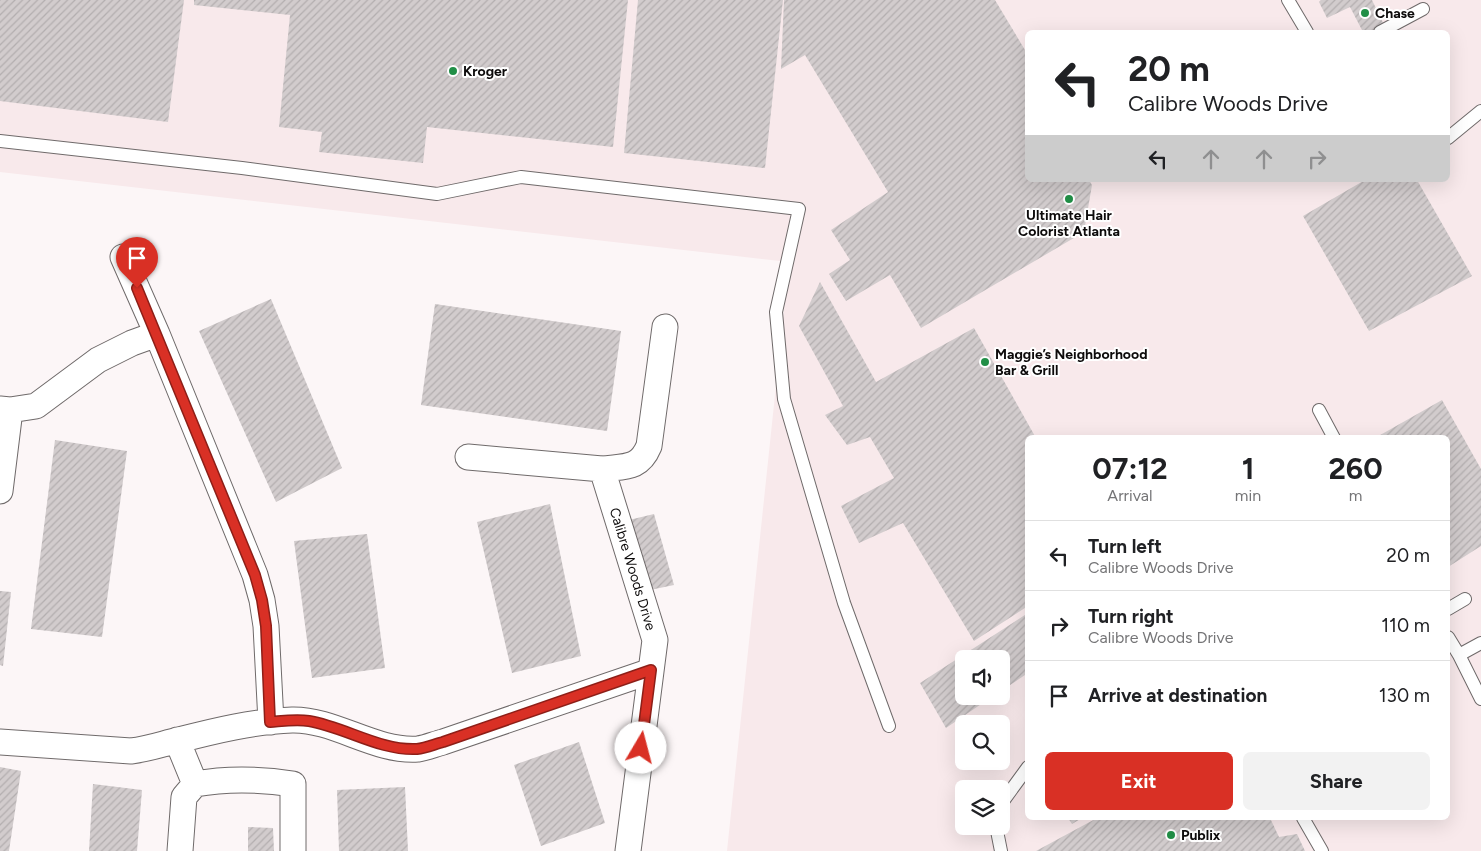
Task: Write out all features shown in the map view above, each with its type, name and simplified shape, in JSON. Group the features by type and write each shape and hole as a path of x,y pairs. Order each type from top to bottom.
{"street":[{"path":"123,257 157,334 255,575 262,600 266,626 270,722"},
{"path":"468,457 602,469 639,462 649,446 665,327"},
{"path":"0,491 5,409 36,406 98,360 132,343 157,334"},
{"name":"Calibre Woods Drive","path":"602,469 655,640 628,851"},
{"path":"0,742 131,751 150,749 177,740 221,730 292,720 309,721 328,726 390,746 419,749 651,670"},
{"path":"177,740 195,784"},
{"path":"180,851 184,797 195,784 215,780 239,779 293,784 293,851"}],"lane":[{"path":"1288,0 1306,30"},
{"path":"1384,30 1423,9"},
{"path":"1450,136 1481,111"},
{"path":"0,141 242,168 437,194 521,177 799,209 776,312 784,399 844,603 889,726"},
{"path":"1319,410 1332,435"},
{"path":"1450,608 1465,599"},
{"path":"1450,640 1459,656 1476,675 1481,699"},
{"path":"1459,656 1481,643"},
{"path":"1010,792 1025,771"},
{"path":"1304,820 1322,851"},
{"path":"998,835 1001,851"}],"shaded area":[{"path":"0,0 1481,0 1481,851 727,851 789,262 0,172"}],"building":[{"path":"0,0 184,0 168,122 0,101"},
{"name":"Kroger","path":"194,0 628,0 613,147 427,127 423,163 319,152 322,132 279,127 290,15 194,5"},
{"path":"638,0 783,0 765,168 624,153"},
{"path":"784,0 995,0 1025,50 1025,182 1090,182 1092,185 1084,232 921,328 890,275 846,301 829,274 850,260 831,230 888,192 805,55 781,69"},
{"name":"Chase","path":"1321,0 1372,0 1385,27 1379,30 1362,30 1350,7 1327,18 1319,2"},
{"path":"1362,182 1418,182 1472,276 1369,331 1303,216"},
{"path":"820,282 876,382 974,328 1034,435 1025,435 1025,608 974,641 903,523 859,543 841,506 894,478 870,437 847,445 825,415 843,406 799,326"},
{"path":"271,299 342,468 276,502 199,331"},
{"path":"435,304 621,331 607,431 421,405"},
{"path":"1442,400 1481,469 1481,546 1450,566 1450,435 1380,435"},
{"path":"55,440 127,451 102,637 31,629"},
{"path":"550,504 581,656 512,673 477,522"},
{"path":"654,514 674,585 650,590 629,520"},
{"path":"367,534 385,668 312,678 294,541"},
{"path":"0,591 11,592 3,666 0,665"},
{"path":"1025,615 1025,675 1010,685 1010,650 971,650"},
{"path":"955,660 955,705 980,705 965,715 955,715 955,722 946,728 920,683"},
{"path":"579,742 605,823 541,846 514,765"},
{"path":"0,767 21,771 9,851 0,851"},
{"path":"93,784 142,790 137,851 89,851"},
{"path":"405,787 408,851 339,851 337,790"},
{"path":"1069,820 1079,820 1072,824"},
{"name":"Publix","path":"1093,820 1271,820 1279,837 1297,834 1305,851 1036,851"},
{"path":"248,827 273,828 274,851 248,851"}],"place":[{"name":"Chase","path":"1365,13"},
{"name":"Kroger","path":"453,71"},
{"name":"Ultimate Hair Colorist Atlanta","path":"1069,199"},
{"name":"Maggie’s Neighborhood Bar & Grill","path":"985,362"},
{"name":"Publix","path":"1171,835"}],"route":[{"path":"137,288 255,575 262,600 266,626 270,722 309,721 390,746 419,749 651,670 641,748"}]}
